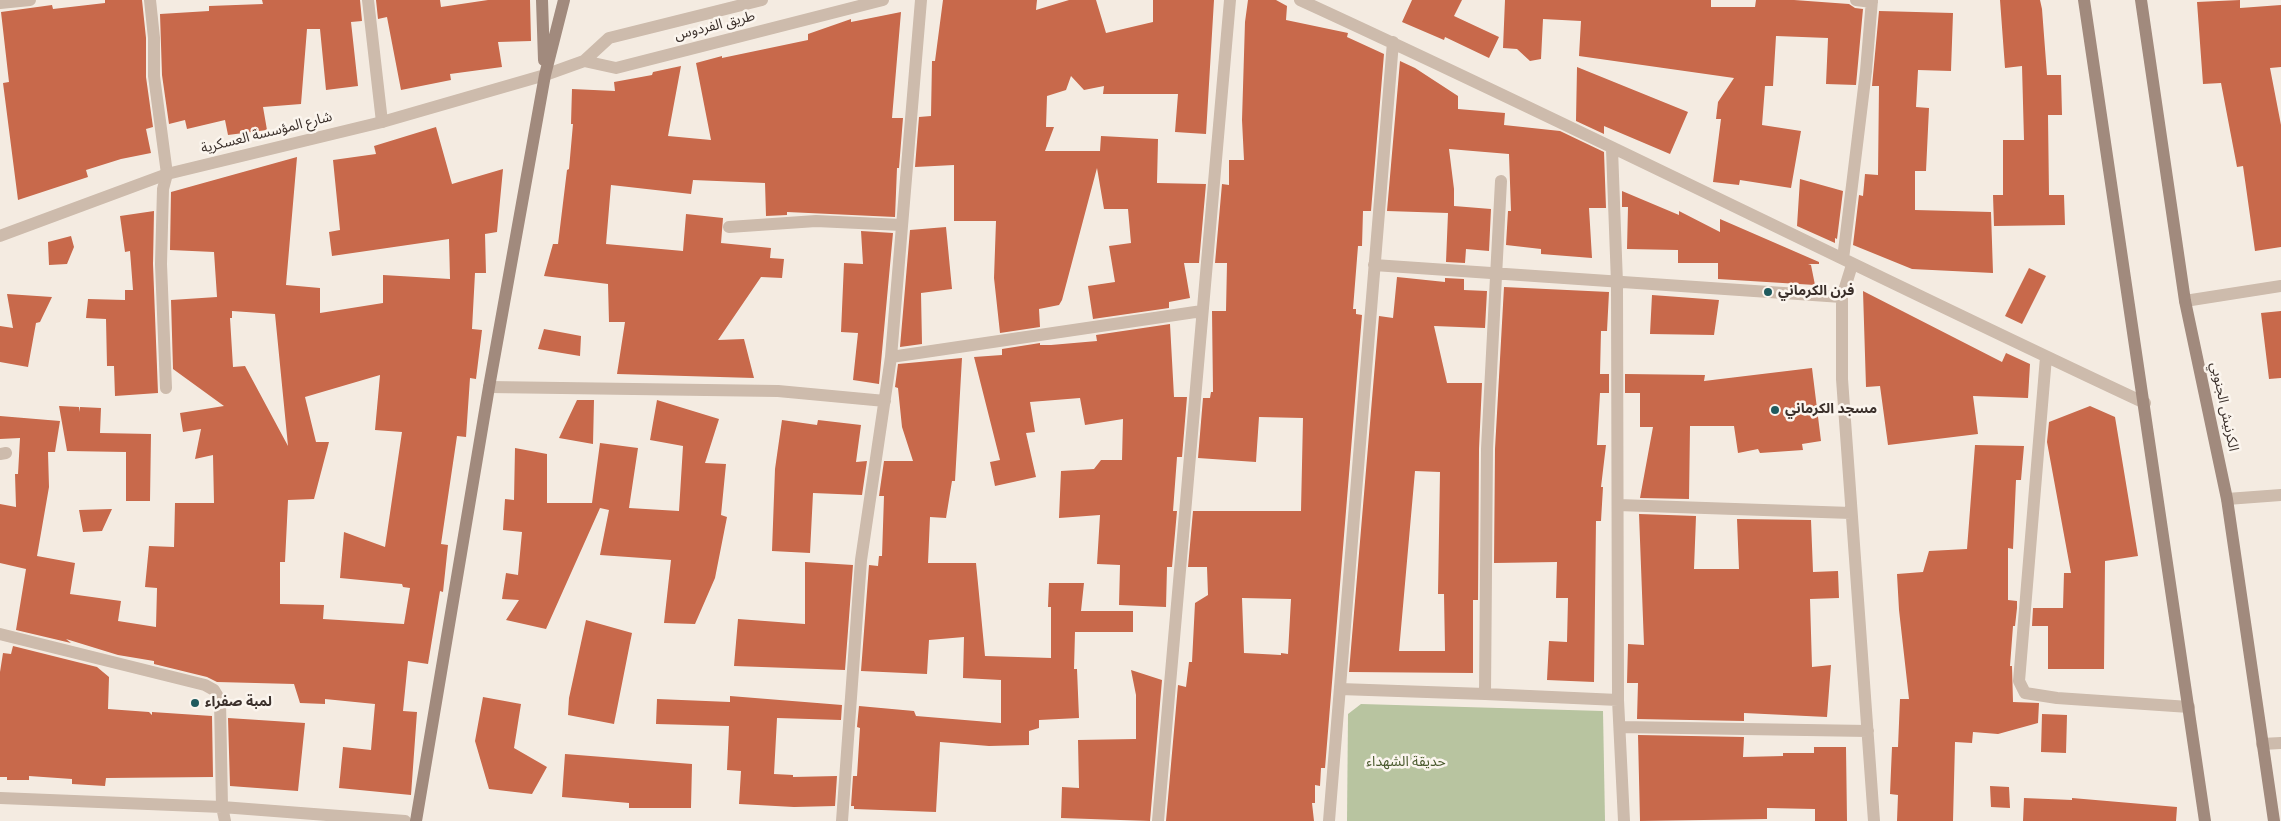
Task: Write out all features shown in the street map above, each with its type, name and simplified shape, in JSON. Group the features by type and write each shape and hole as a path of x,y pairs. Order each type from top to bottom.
{"main road":[{"path":"542,0 545,75"},
{"path":"416,821 489,387 545,75 564,0"},
{"path":"2084,0 2205,821"},
{"name":"الكرنيش الجنوبي","path":"2141,0 2186,301 2227,499 2274,821"}],"street":[{"path":"0,3 30,0"},
{"path":"150,0 154,38 154,76 167,174 163,189 161,264 166,388"},
{"path":"368,0 382,122"},
{"name":"طريق الفردوس","path":"545,75 584,61 609,38 762,0"},
{"name":"طريق الفردوس","path":"584,61 616,68 868,2 883,0"},
{"path":"842,821 861,560 891,358 921,0"},
{"path":"1158,821 1230,0"},
{"path":"1300,0 1393,42 1847,262 2144,403"},
{"path":"1856,0 1872,1 1842,297 1842,379 1874,821"},
{"path":"1328,821 1393,42"},
{"name":"شارع المؤسسة العسكرية","path":"0,236 167,174 382,122 545,75"},
{"path":"1612,149 1617,283 1618,700 1624,821"},
{"path":"1485,694 1487,449 1501,181"},
{"path":"729,227 816,221 902,225"},
{"path":"1374,265 1842,297"},
{"path":"2186,301 2281,286"},
{"path":"891,358 1202,311"},
{"path":"2046,357 2019,681 2025,693 2058,698 2189,707"},
{"path":"489,387 778,391 885,401"},
{"path":"2227,499 2281,496"},
{"path":"1618,505 1852,513"},
{"path":"0,634 205,685 214,690 220,700 222,806 225,821"},
{"path":"1340,689 1618,700"},
{"path":"1620,727 1868,731"},
{"path":"2262,744 2281,743"},
{"path":"0,798 222,806 405,821"}],"green space":[{"name":"حديقة الشهداء","path":"1361,704 1603,711 1605,821 1347,821 1348,714"}],"building":[{"path":"105,0 142,0 146,38 146,77 153,127 146,129 151,153 121,159 86,170 88,177 18,200 3,83 9,82 1,12 52,5 53,9 105,3"},
{"path":"262,0 360,0 362,21 351,22 358,86 326,90 320,29 307,29 301,104 263,107 267,130 228,135 225,120 187,129 185,120 169,124 162,75 160,14 209,11 209,6 263,4"},
{"path":"376,0 440,0 441,7 488,0 530,0 531,41 498,42 502,67 450,74 451,80 401,90 387,17 378,19"},
{"path":"943,0 1037,0 1036,10 1069,0 1096,0 1106,33 1153,22 1153,0 1214,0 1206,134 1175,132 1178,94 1103,94 1104,86 1084,90 1071,76 1066,90 1047,96 1046,127 1054,127 1045,151 1100,151 1101,136 1158,139 1157,183 1206,184 1199,263 1184,263 1190,298 1169,302 1169,308 1093,319 1088,286 1115,282 1109,246 1131,243 1128,209 1104,209 1097,168 1062,300 1059,305 1039,309 1040,327 1000,333 994,278 996,221 954,221 954,165 915,167 919,117 931,116 932,61 935,61"},
{"path":"1248,0 1276,0 1287,6 1286,20 1348,33 1347,37 1384,54 1371,211 1363,211 1362,246 1358,246 1353,309 1356,309 1356,314 1362,315 1325,768 1321,768 1320,786 1315,785 1315,803 1312,803 1314,821 1166,821 1178,685 1186,687 1189,662 1192,662 1195,603 1208,595 1207,567 1188,567 1193,511 1301,511 1303,418 1259,417 1256,462 1198,458 1203,398 1210,398 1211,392 1213,392 1212,311 1226,311 1227,263 1215,263 1222,184 1229,185 1229,160 1244,160 1242,120 1245,22","holes":["1242,598 1291,599 1288,654 1244,653"]},
{"path":"1412,0 1462,0 1454,16 1499,37 1489,58 1445,37 1444,40 1402,22"},
{"path":"1505,0 1711,0 1711,7 1755,7 1756,0 1794,0 1849,4 1855,8 1863,9 1856,85 1826,84 1828,38 1776,36 1773,86 1765,86 1762,125 1801,131 1791,188 1740,180 1739,185 1713,182 1721,119 1716,119 1718,102 1734,78 1579,56 1581,21 1543,19 1541,59 1530,61 1517,49 1503,48"},
{"path":"2000,0 2040,0 2047,75 2061,75 2062,115 2048,115 2049,195 2064,195 2065,225 1994,226 1993,195 2003,195 2003,140 2024,140 2022,66 2005,68"},
{"path":"2240,0 2240,8 2281,5 2281,67 2270,68 2281,125 2281,247 2255,251 2243,166 2237,167 2221,83 2203,84 2197,2"},
{"path":"1879,11 1953,13 1951,71 1918,70 1916,107 1929,108 1926,171 1915,171 1915,210 1991,212 1993,273 1912,269 1853,245 1859,195 1863,196 1865,174 1878,175 1879,86 1872,86"},
{"path":"901,12 892,118 903,118 899,168 897,168 895,217 787,212 787,215 766,216 765,183 693,180 691,194 611,185 606,244 683,251 686,214 723,218 721,243 771,248 770,258 784,259 782,278 761,277 718,340 744,339 754,378 617,374 625,322 609,322 608,284 544,276 553,244 558,244 567,170 569,169 573,124 571,124 572,89 615,91 614,82 652,75 653,72 681,66 668,136 711,140 696,63 722,56 722,58 808,40 808,34 851,19 851,22"},
{"path":"1400,61 1415,68 1458,96 1458,109 1505,113 1504,125 1560,131 1604,152 1606,208 1589,208 1592,258 1541,254 1541,249 1506,245 1508,211 1511,211 1509,154 1449,149 1454,206 1491,209 1489,251 1466,249 1465,263 1446,262 1448,213 1387,211"},
{"path":"1577,67 1688,112 1670,154 1604,126 1604,134 1576,121"},
{"path":"436,127 452,184 503,169 497,232 485,234 486,273 475,273 472,329 482,330 476,379 470,378 466,437 457,436 441,544 448,545 443,592 440,591 428,664 408,661 403,711 417,712 411,795 339,788 343,747 371,750 375,704 325,699 325,704 300,703 294,684 217,682 207,677 154,664 154,661 118,655 66,639 71,643 16,630 26,569 0,563 0,504 16,507 15,474 18,474 20,438 0,439 0,416 60,421 55,452 48,452 49,487 37,556 75,563 70,594 121,601 118,621 156,627 157,588 145,587 149,546 174,547 175,503 214,503 213,455 195,459 201,429 183,432 180,413 224,406 173,369 171,300 217,297 214,252 170,250 171,192 297,157 286,285 320,288 320,313 383,303 383,275 450,279 449,239 332,256 329,232 340,230 333,160 376,154 374,146","holes":["232,311 275,314 288,446 245,366 233,367 230,318 232,318","380,375 375,430 402,432 385,547 344,532 340,578 402,584 403,587 410,588 404,624 323,619 324,605 280,604 280,562 285,562 288,500 314,499 329,442 316,442 305,397"]},
{"path":"1800,179 1843,191 1835,243 1797,226"},
{"path":"1622,191 1679,215 1679,211 1720,232 1720,219 1819,262 1819,264 1808,264 1811,265 1815,285 1718,279 1718,263 1678,263 1678,250 1627,249 1628,207 1622,207"},
{"path":"154,211 153,264 158,393 115,396 114,366 107,366 106,319 86,318 88,299 125,300 125,290 133,290 130,251 125,252 120,216"},
{"path":"946,227 952,289 921,293 922,344 900,347 910,230"},
{"path":"861,231 893,233 879,384 853,380 858,333 841,332 844,263 863,264"},
{"path":"71,236 74,247 67,264 49,265 48,242"},
{"path":"2029,268 2046,276 2022,324 2005,316"},
{"path":"1397,277 1445,282 1445,278 1464,279 1464,290 1487,291 1485,328 1434,326 1447,383 1482,383 1479,449 1478,600 1473,600 1473,673 1349,672 1379,316 1393,318","holes":["1415,471 1440,472 1438,594 1444,594 1445,651 1399,651"]},
{"path":"1504,287 1609,292 1607,331 1601,331 1600,374 1609,374 1609,393 1600,393 1597,445 1606,445 1601,487 1603,487 1601,521 1596,521 1594,682 1547,680 1549,641 1567,642 1568,598 1556,598 1557,562 1494,563 1495,449"},
{"path":"1863,291 2002,362 2006,353 2030,364 2028,398 1973,396 1978,434 1888,445 1880,386 1866,387"},
{"path":"7,294 52,297 40,322 36,323 28,367 0,362 0,326 13,328"},
{"path":"1652,295 1719,300 1714,335 1650,334"},
{"path":"2281,311 2281,378 2269,379 2261,313"},
{"path":"1170,324 1174,397 1187,397 1182,457 1177,457 1173,511 1177,511 1172,567 1167,567 1166,607 1119,605 1120,565 1097,564 1100,515 1059,518 1061,471 1094,469 1101,460 1122,460 1123,419 1085,425 1080,398 1030,402 1035,432 1026,433 1036,477 995,486 990,462 1000,460 974,357 1002,355 1002,349 1040,343 1040,345 1051,345 1097,341 1096,335"},
{"path":"544,329 581,336 580,356 538,349"},
{"path":"962,358 955,481 952,481 946,518 930,517 928,563 976,563 985,656 1051,658 1051,607 1048,607 1049,583 1084,583 1081,611 1133,611 1133,632 1075,632 1074,669 1077,669 1079,718 1039,720 1039,728 1029,731 1029,745 989,746 940,742 936,812 854,809 854,806 851,806 853,776 857,776 860,728 857,727 859,706 914,711 916,716 1001,723 1001,680 963,678 964,637 929,640 927,674 861,671 869,565 878,566 879,556 882,556 884,496 879,496 884,461 913,461 902,427 898,388 895,387 898,364"},
{"path":"1812,368 1821,441 1802,444 1803,450 1760,453 1758,449 1738,453 1734,426 1690,426 1689,499 1640,498 1653,427 1640,427 1640,393 1625,393 1625,374 1705,375 1704,381"},
{"path":"577,400 594,400 593,444 559,438"},
{"path":"657,400 719,419 705,463 726,464 721,515 727,517 715,578 695,624 664,623 671,560 600,555 609,510 600,508 546,629 506,620 519,600 502,599 506,573 518,575 522,532 503,530 505,499 514,500 515,448 547,454 547,503 592,503 600,443 638,448 629,508 679,511 683,446 650,440"},
{"path":"59,406 79,407 80,412 80,407 101,408 100,433 151,434 150,501 126,501 126,452 67,451"},
{"path":"2090,406 2115,417 2138,556 2105,561 2104,669 2048,669 2048,626 2032,626 2033,608 2063,608 2064,573 2071,573 2047,442 2049,422"},
{"path":"782,420 817,425 818,420 861,425 856,462 867,461 862,495 813,493 810,553 772,551 775,469"},
{"path":"1975,445 2024,446 2021,480 2016,480 2013,549 2008,548 2008,600 2017,601 2010,666 2012,666 2013,702 2039,703 2038,723 1998,734 1973,732 1972,743 1955,742 1953,821 1897,821 1898,795 1890,794 1892,747 1898,747 1900,699 1909,699 1897,574 1923,572 1929,551 1967,549"},
{"path":"112,509 102,531 83,532 79,510"},
{"path":"1639,514 1696,516 1694,569 1739,569 1737,519 1811,520 1813,572 1838,571 1839,598 1810,599 1812,667 1831,665 1827,717 1744,713 1744,721 1637,719 1638,683 1627,683 1628,644 1644,645"},
{"path":"805,562 853,565 845,670 734,666 738,619 805,624"},
{"path":"586,620 632,633 614,724 568,715 569,698"},
{"path":"13,646 97,667 109,677 108,709 149,712 152,715 152,712 212,716 213,777 106,778 105,786 72,784 72,779 29,776 29,780 7,780 7,777 0,777 0,672 3,653 11,654"},
{"path":"1131,670 1162,680 1150,821 1061,818 1062,787 1079,788 1078,740 1136,739 1136,695"},
{"path":"730,696 842,705 841,720 777,718 774,774 793,775 793,777 837,776 835,806 794,807 739,804 741,771 727,770 729,726 656,724 657,699 730,702"},
{"path":"483,697 521,704 514,748 547,767 532,794 489,789 475,741"},
{"path":"2042,714 2067,715 2066,753 2041,752"},
{"path":"228,718 305,723 298,791 230,786"},
{"path":"1638,735 1744,737 1743,757 1783,756 1783,753 1814,753 1814,747 1846,747 1847,821 1815,821 1815,809 1767,808 1767,819 1640,821"},
{"path":"565,754 692,764 691,808 629,808 629,803 562,797"},
{"path":"1990,786 2009,787 2010,808 1991,807"},
{"path":"2024,798 2072,800 2072,798 2177,807 2176,821 2023,821"}],"place":[{"name":"فرن الكرماني","path":"1768,292"},
{"name":"مسجد الكرماني","path":"1775,410"},
{"name":"لمبة صفراء","path":"195,703"}]}
